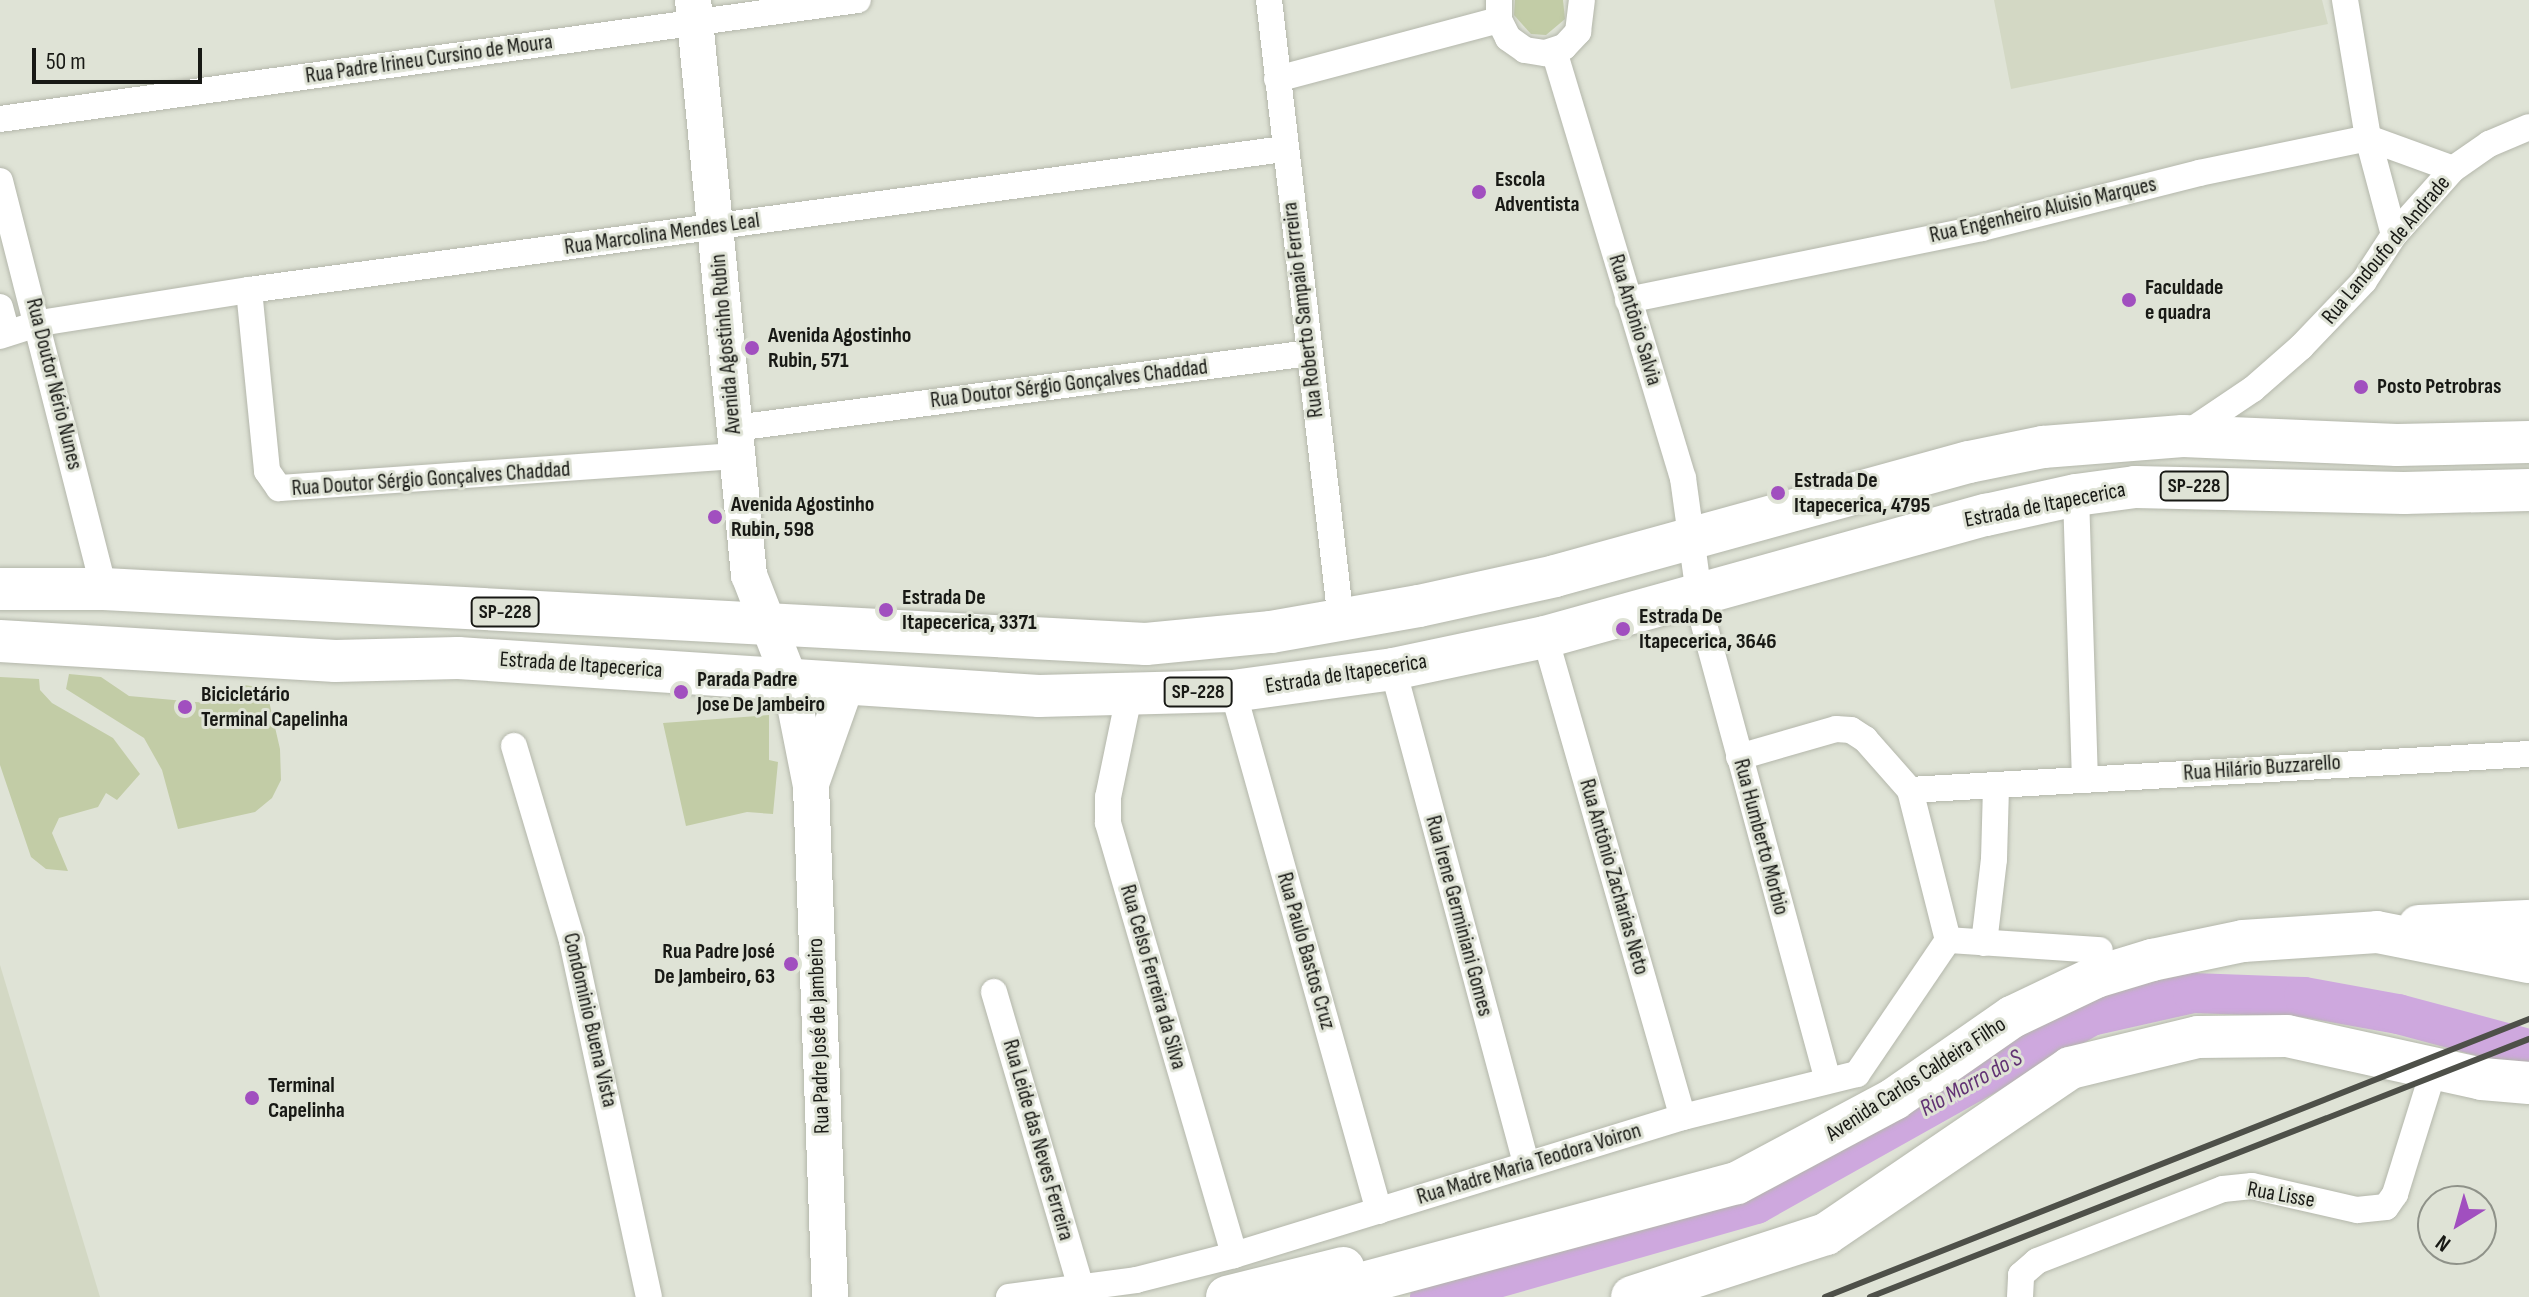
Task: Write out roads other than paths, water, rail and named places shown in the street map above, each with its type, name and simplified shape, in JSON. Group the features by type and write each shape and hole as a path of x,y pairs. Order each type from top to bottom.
{"main road":[{"name":"Avenida Agostinho Rubin","path":"694,11 749,575 790,680"},
{"name":"SP-228","path":"0,589 104,589 1146,644 1341,620 1542,579 1969,462 2043,447 2183,436 2259,440 2529,442"},
{"path":"2442,493 2529,474"},
{"name":"Estrada de Itapecerica","path":"0,641 335,661 458,658 846,685 1129,696 1233,691 1393,669 1545,637 1697,593 2076,495 2163,486 2442,493 2529,490"},
{"path":"458,658 526,643 565,642 708,651 767,624"},
{"path":"790,680 835,660 989,661 1089,641"},
{"name":"Rua Padre José de Jambeiro","path":"790,680 811,786 828,1293"},
{"name":"Rua Padre José de Jambeiro","path":"811,786 846,685"},
{"path":"2377,932 2480,920 2529,921"},
{"name":"Avenida Carlos Caldeira Filho","path":"1311,1297 1614,1212 1713,1192 1786,1160 1894,1099 2012,1017 2096,977 2243,941 2377,932 2529,962"},
{"path":"1632,1297 1826,1234 2070,1068 2198,1037 2239,1033 2343,1046 2434,1069 2529,1083"},
{"path":"1227,1297 1503,1227 1614,1212"}],"street":[{"name":"Rua Padre Irineu Cursino de Moura","path":"0,119 694,11 858,0"},
{"name":"Rua Roberto Sampaio Ferreira","path":"1269,0 1341,620"},
{"path":"2345,0 2368,138 2394,235"},
{"path":"1277,79 1499,10 1516,45 1534,53 1554,51 1578,32 1585,1"},
{"name":"Rua Antônio Salvia","path":"1554,51 1683,478 1697,593"},
{"name":"Rua Landoufo de Andrade","path":"2183,436 2253,389 2343,305 2394,235 2453,169 2489,144 2529,127"},
{"path":"2368,138 2453,169"},
{"name":"Rua Engenheiro Aluisio Marques","path":"1628,300 1982,228 2184,176 2368,138"},
{"name":"Rua Marcolina Mendes Leal","path":"4,335 40,323 249,290 1284,149"},
{"name":"Rua Doutor Nério Nunes","path":"0,181 40,323 104,589"},
{"name":"Rua Doutor Sérgio Gonçalves Chaddad","path":"249,290 267,471 279,488 736,442 1309,353"},
{"path":"0,307 4,335"},
{"path":"2253,389 2259,440"},
{"path":"2076,495 2085,778"},
{"name":"Rua Humberto Morbio","path":"1697,593 1828,1080"},
{"name":"Rua Antônio Zacharias Neto","path":"1545,637 1683,1117"},
{"name":"Rua Irene Germiniani Gomes","path":"1393,669 1526,1163"},
{"name":"Rua Paulo Bastos Cruz","path":"1233,691 1379,1211"},
{"name":"Rua Celso Ferreira da Silva","path":"1129,696 1108,797 1108,823 1234,1255"},
{"path":"1739,757 1851,730 1910,790 1948,940 2100,950"},
{"name":"Condominio Buena Vista","path":"514,746 572,941 649,1297"},
{"name":"Rua Hilário Buzzarello","path":"1910,790 2529,754"},
{"path":"1984,943 1994,859 1996,787"},
{"name":"Rua Madre Maria Teodora Voiron","path":"1009,1297 1081,1288 1234,1255 1526,1163 1861,1070 1948,940"},
{"name":"Rua Leide das Neves Ferreira","path":"994,992 1081,1288"},
{"name":"Rua Lisse","path":"2020,1297 2021,1275 2037,1261 2223,1189 2252,1186 2357,1210 2386,1207 2395,1194 2434,1069"}],"waterway":[{"name":"Rio Morro do S","path":"1430,1297 1756,1204 2091,1016 2193,993 2304,997 2398,1014 2529,1049"}],"railway":[{"path":"1825,1297 2529,1019"},
{"path":"1870,1297 2529,1039"}],"place":[{"name":"Escola Adventista","path":"1479,192"},
{"name":"Faculdade e quadra","path":"2129,300"},
{"name":"Avenida Agostinho Rubin, 571","path":"752,348"},
{"name":"Posto Petrobras","path":"2361,387"},
{"name":"Estrada De Itapecerica, 4795","path":"1778,493"},
{"name":"Avenida Agostinho Rubin, 598","path":"715,517"},
{"name":"Estrada De Itapecerica, 3371","path":"886,610"},
{"name":"Estrada De Itapecerica, 3646","path":"1623,629"},
{"name":"Parada Padre Jose De Jambeiro","path":"681,692"},
{"name":"Bicicletário Terminal Capelinha","path":"185,707"},
{"name":"Rua Padre José De Jambeiro, 63","path":"791,964"},
{"name":"Terminal Capelinha","path":"252,1098"}]}
